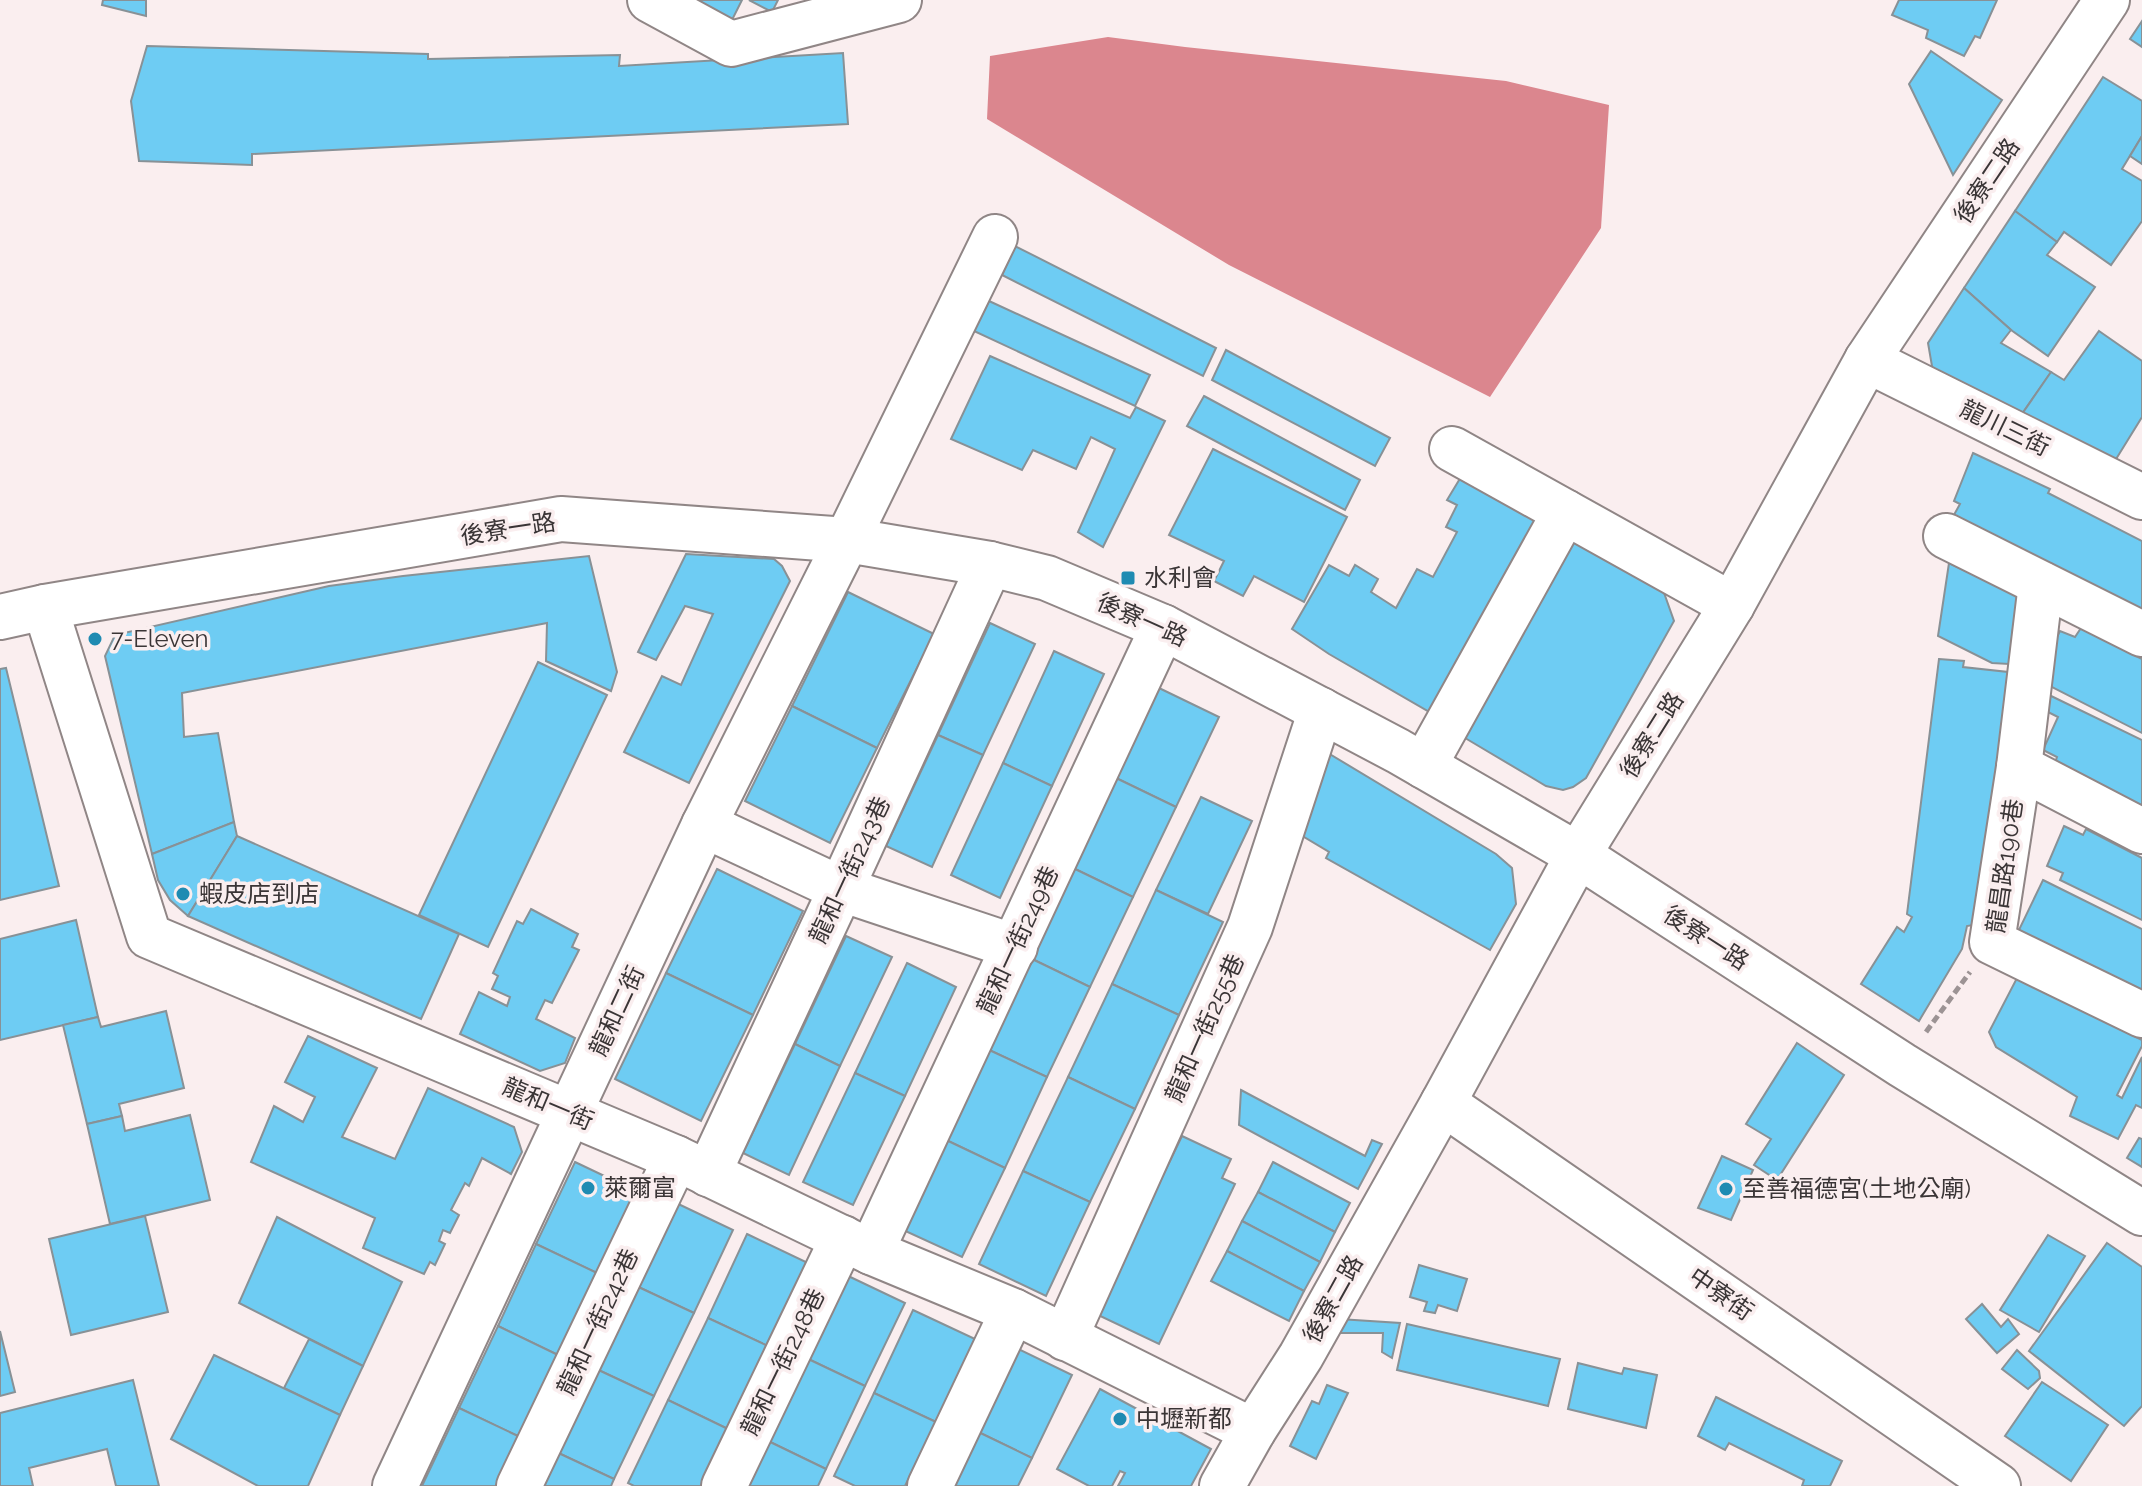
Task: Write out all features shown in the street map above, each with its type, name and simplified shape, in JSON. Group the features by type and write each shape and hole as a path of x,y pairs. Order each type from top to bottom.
{"street":[{"path":"650,0 731,44 899,0"},
{"name":"後寮二路","path":"1222,1486 1301,1356 1578,855 1732,605 1867,360 2107,0"},
{"name":"龍和二街","path":"395,1486 704,825 995,237"},
{"name":"龍川三街","path":"1867,360 2142,497"},
{"path":"1452,449 1732,605"},
{"path":"1424,766 1565,512"},
{"name":"後寮一路","path":"0,617 561,519 847,540 990,564 1047,578 1163,627 1424,766 1578,855 1902,1065 2142,1213"},
{"path":"1946,536 2142,634"},
{"name":"龍和一街243巷","path":"692,1166 841,889 990,564"},
{"name":"龍昌路190巷","path":"2041,584 2019,767 1992,942 2142,1015"},
{"name":"龍和一街","path":"45,607 149,936 692,1166 857,1245 1013,1311 1253,1431"},
{"name":"龍和一街249巷","path":"857,1245 1015,947 1163,627"},
{"name":"龍和一街255巷","path":"1065,1338 1250,927 1321,710"},
{"name":"龍昌路190巷","path":"2019,767 2142,831"},
{"path":"704,825 841,889 1015,947"},
{"name":"中寮街","path":"1443,1103 1998,1486"},
{"name":"龍和一街242巷","path":"519,1486 692,1166"},
{"name":"龍和一街248巷","path":"724,1486 857,1245"},
{"path":"930,1486 1013,1311"}],"path":[{"path":"1902,1065 1992,942"}],"shaded area":[{"path":"1108,37 1506,81 1609,105 1601,228 1490,397 1229,265 987,119 990,56"}],"building":[{"path":"103,0 146,0 146,16 102,5"},
{"path":"679,0 742,0 730,24"},
{"path":"749,0 778,0 772,12"},
{"path":"1899,0 1997,0 1980,38 1975,36 1964,56 1926,38 1928,30 1892,15"},
{"path":"2142,21 2142,47 2130,39"},
{"path":"147,46 428,54 428,59 620,55 619,66 843,53 848,124 252,154 252,165 139,161 131,101"},
{"path":"1931,51 2002,100 1953,175 1909,84"},
{"path":"2103,77 2142,101 2142,136 2122,169 2142,181 2142,221 2111,265 2064,232 2057,242 2015,211"},
{"path":"2142,136 2142,164 2130,156"},
{"path":"2015,211 2057,242 2047,255 2095,287 2048,356 2011,330 1964,288"},
{"path":"1015,246 1216,348 1203,376 1002,275"},
{"path":"1964,288 2011,330 2001,343 2051,372 2022,414 1933,372 1928,343"},
{"path":"989,301 1150,375 1135,406 974,331"},
{"path":"2099,331 2142,361 2142,417 2113,464 2022,414 2051,372 2064,380"},
{"path":"1226,350 1390,438 1375,466 1212,380"},
{"path":"990,356 1130,418 1136,407 1165,421 1103,547 1078,532 1115,449 1091,437 1076,469 1033,450 1022,470 951,439"},
{"path":"1204,396 1360,480 1345,510 1187,426"},
{"path":"1213,449 1347,517 1304,602 1254,576 1243,596 1214,581 1224,561 1169,535"},
{"path":"1973,453 2050,489 2048,493 2142,541 2142,618 1950,522 1960,504 1954,501"},
{"path":"1464,472 1539,522 1433,714 1292,629 1329,565 1349,576 1355,565 1378,579 1371,592 1396,608 1417,569 1433,577 1457,532 1446,527 1457,505 1447,500"},
{"path":"1569,538 1663,590 1674,621 1586,778 1563,790 1546,786 1460,735"},
{"path":"686,554 774,559 790,581 689,783 624,752 662,676 681,685 713,614 685,606 656,660 638,652"},
{"path":"589,556 617,672 611,691 546,661 547,623 182,693 184,737 218,733 234,822 152,854 105,656 115,635 329,586"},
{"path":"1949,563 2023,598 2013,628 2009,664 1992,663 1938,636"},
{"path":"848,592 934,634 877,748 792,706"},
{"path":"990,623 1035,644 983,755 938,735"},
{"path":"2081,628 2142,659 2142,733 2038,680 2060,631 2075,637"},
{"path":"1054,651 1104,674 1052,786 1003,763"},
{"path":"1939,659 1964,661 1963,667 2008,672 1979,924 1967,926 1962,949 1919,1021 1861,984 1897,927 1904,932 1912,917 1907,914"},
{"path":"538,662 607,695 488,947 419,915"},
{"path":"6,668 59,886 0,900 0,669"},
{"path":"1159,688 1219,717 1176,807 1116,778"},
{"path":"2047,694 2142,740 2142,808 2055,763 2057,757 2043,750 2058,717 2040,708"},
{"path":"792,706 877,748 830,843 745,801"},
{"path":"938,735 983,755 932,867 886,846"},
{"path":"1298,735 1496,854 1512,868 1516,904 1490,950 1326,858 1329,852 1279,822"},
{"path":"1003,763 1052,786 1000,898 951,875"},
{"path":"1116,778 1176,807 1133,897 1073,868"},
{"path":"1201,797 1252,821 1208,914 1156,890"},
{"path":"234,822 237,836 188,916 170,900 158,880 152,854"},
{"path":"2064,826 2083,835 2086,829 2142,858 2142,920 2060,880 2063,873 2047,866"},
{"path":"237,836 459,934 421,1019 188,916"},
{"path":"1073,868 1133,897 1090,987 1030,958"},
{"path":"717,869 803,911 753,1015 666,973"},
{"path":"2043,880 2142,929 2142,999 2017,934"},
{"path":"1156,890 1223,922 1179,1015 1112,984"},
{"path":"531,909 578,934 572,947 579,950 552,1003 545,1000 536,1019 575,1038 565,1063 540,1071 460,1034 479,992 507,1006 510,997 492,989 498,976 493,973 517,921 523,924"},
{"path":"76,920 98,1017 0,1040 0,939"},
{"path":"846,936 892,957 840,1066 795,1044"},
{"path":"1030,958 1090,987 1047,1077 987,1049"},
{"path":"907,963 956,987 905,1096 855,1073"},
{"path":"666,973 753,1015 701,1121 615,1079"},
{"path":"2017,978 2142,1040 2142,1046 2117,1095 2122,1098 2142,1057 2142,1108 2136,1105 2118,1139 2070,1116 2077,1097 1996,1047 1989,1032"},
{"path":"1112,984 1179,1015 1135,1109 1068,1077"},
{"path":"166,1011 184,1088 119,1104 122,1116 87,1124 63,1025 98,1017 101,1027"},
{"path":"308,1036 377,1068 342,1137 395,1159 428,1088 514,1127 522,1152 511,1174 482,1158 469,1186 465,1183 451,1210 459,1215 450,1233 443,1230 439,1241 445,1244 435,1265 430,1262 424,1274 363,1248 375,1218 251,1162 274,1106 303,1122 315,1097 285,1082"},
{"path":"1797,1043 1844,1075 1777,1180 1754,1165 1771,1139 1746,1124"},
{"path":"795,1044 840,1066 789,1175 743,1153"},
{"path":"987,1049 1047,1077 1005,1168 944,1139"},
{"path":"855,1073 905,1096 853,1205 803,1182"},
{"path":"1068,1077 1135,1109 1090,1202 1023,1171"},
{"path":"1241,1090 1365,1156 1372,1140 1382,1144 1358,1189 1239,1125"},
{"path":"190,1115 210,1200 110,1224 87,1124 122,1116 125,1131"},
{"path":"1182,1136 1231,1159 1222,1178 1235,1184 1159,1344 1096,1314"},
{"path":"2139,1138 2142,1139 2142,1167 2127,1158"},
{"path":"944,1139 1005,1168 962,1257 901,1229"},
{"name":"至善福德宮(土地公廟)","path":"1722,1156 1753,1170 1731,1220 1698,1208"},
{"path":"575,1162 636,1191 597,1273 536,1244"},
{"path":"1273,1162 1350,1203 1335,1232 1258,1192"},
{"path":"1023,1171 1090,1202 1046,1296 979,1264"},
{"path":"1258,1192 1335,1232 1320,1262 1242,1221"},
{"path":"672,1201 733,1230 694,1313 632,1284"},
{"path":"145,1216 168,1312 71,1335 49,1239"},
{"path":"277,1217 402,1282 363,1366 239,1303"},
{"path":"1242,1221 1320,1262 1304,1291 1227,1251"},
{"path":"747,1234 810,1264 770,1347 708,1318"},
{"path":"2048,1235 2085,1256 2039,1332 2000,1310"},
{"path":"2107,1243 2142,1267 2142,1406 2124,1426 2029,1351"},
{"path":"536,1244 597,1273 558,1355 498,1326"},
{"path":"1227,1251 1304,1291 1289,1321 1211,1281"},
{"path":"1419,1265 1467,1279 1457,1311 1438,1305 1435,1313 1424,1311 1427,1302 1410,1297"},
{"path":"844,1274 905,1303 865,1386 804,1357"},
{"path":"632,1284 694,1313 654,1396 592,1367"},
{"path":"1982,1304 2001,1327 2008,1319 2019,1334 1997,1353 1966,1319"},
{"path":"913,1310 975,1339 936,1422 874,1393"},
{"path":"708,1318 770,1347 730,1430 668,1400"},
{"path":"1339,1319 1400,1323 1392,1358 1382,1352 1383,1333 1336,1333"},
{"path":"1407,1324 1560,1359 1548,1406 1397,1370"},
{"path":"498,1326 558,1355 520,1437 459,1408"},
{"path":"0,1331 15,1392 0,1396"},
{"path":"309,1339 363,1366 340,1415 284,1388"},
{"path":"1010,1345 1072,1375 1032,1458 970,1428"},
{"path":"2017,1350 2039,1371 2040,1378 2028,1389 2002,1369"},
{"path":"214,1355 340,1415 308,1486 258,1486 171,1439"},
{"path":"804,1357 865,1386 826,1469 764,1439"},
{"path":"1578,1363 1622,1374 1624,1368 1657,1375 1646,1428 1568,1409"},
{"path":"592,1367 654,1396 614,1479 552,1450"},
{"path":"133,1380 159,1486 116,1486 107,1449 29,1468 33,1486 0,1486 0,1413"},
{"path":"2042,1382 2108,1425 2071,1481 2005,1436"},
{"path":"1327,1385 1348,1393 1316,1459 1290,1446 1312,1401 1319,1404"},
{"name":"中壢新都","path":"1100,1389 1211,1449 1191,1486 1118,1486 1125,1473 1120,1471 1112,1486 1089,1486 1057,1469"},
{"path":"874,1393 936,1422 905,1486 855,1486 834,1476"},
{"path":"1716,1397 1842,1461 1830,1486 1802,1486 1804,1480 1729,1443 1725,1450 1698,1436"},
{"path":"668,1400 730,1430 703,1486 634,1486 628,1483"},
{"path":"459,1408 520,1437 496,1486 422,1486"},
{"path":"970,1428 1032,1458 1018,1486 942,1486"},
{"path":"764,1439 826,1469 818,1486 741,1486"},
{"path":"552,1450 614,1479 611,1486 535,1486"}],"place":[{"name":"水利會","path":"1128,578"},
{"name":"7-Eleven","path":"95,639"},
{"name":"蝦皮店到店","path":"183,894"},
{"name":"萊爾富","path":"588,1188"},
{"name":"至善福德宮(土地公廟)","path":"1726,1189"},
{"name":"中壢新都","path":"1120,1419"}]}
